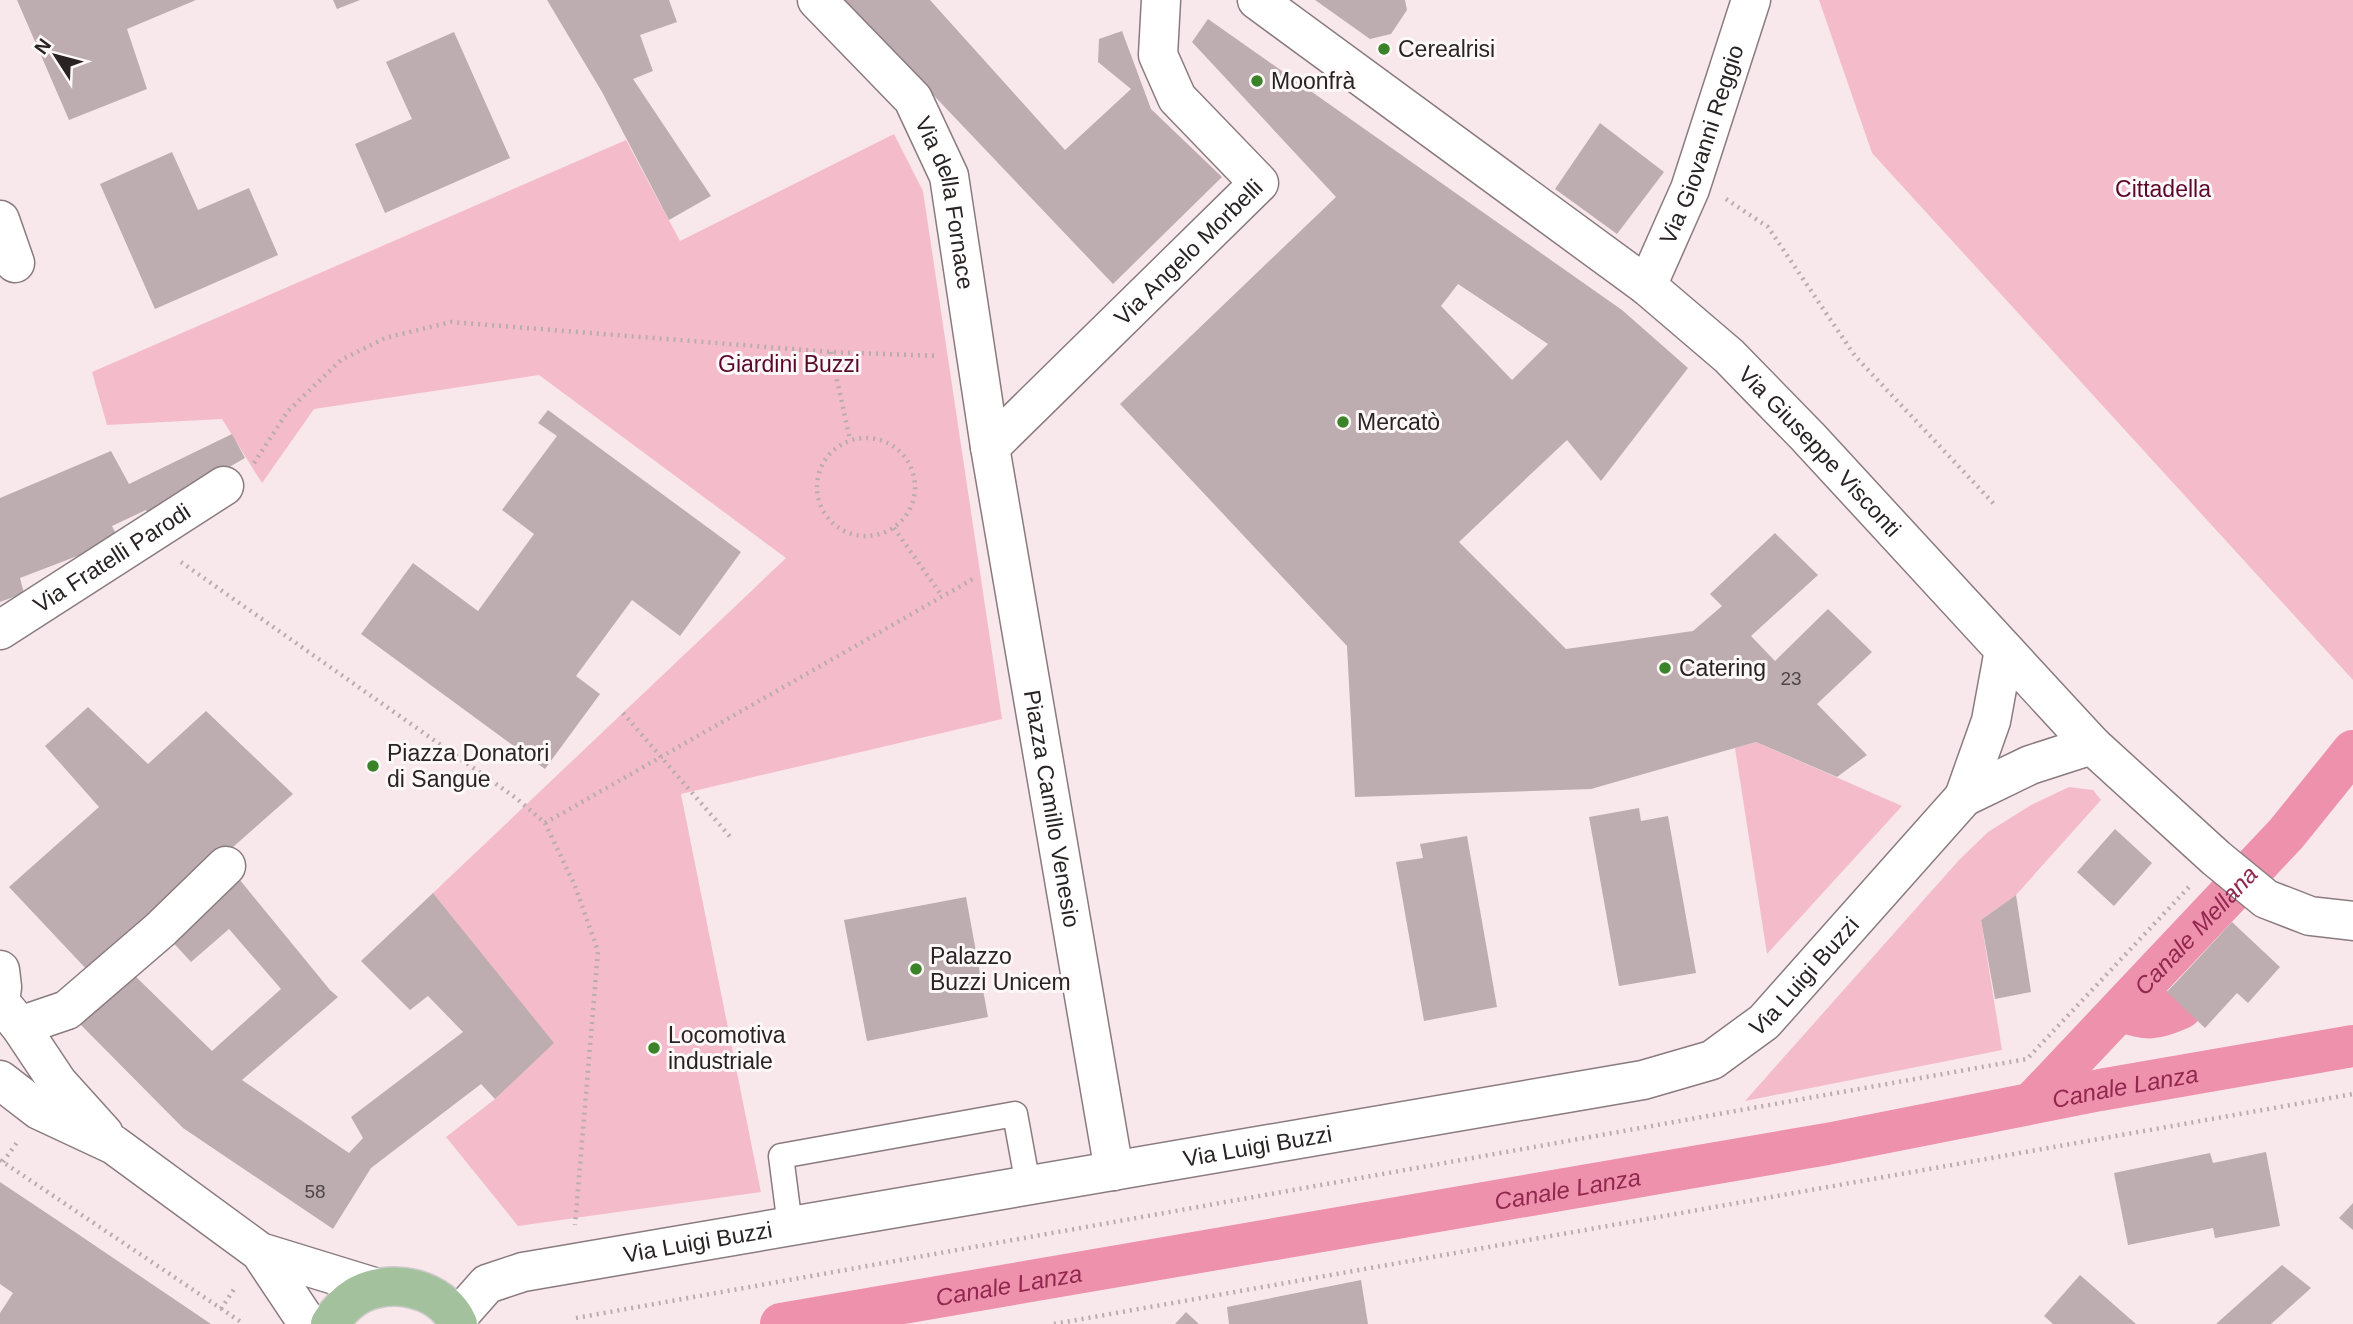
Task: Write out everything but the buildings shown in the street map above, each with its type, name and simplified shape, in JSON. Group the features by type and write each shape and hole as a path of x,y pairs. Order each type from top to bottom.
{"main road":[{"path":"330,1324 340,1310 357,1296 377,1288 399,1286 421,1291 441,1302 457,1322"}],"street":[{"name":"Via della Fornace","path":"817,0 913,99 949,176 990,447"},
{"name":"Via Angelo Morbelli","path":"990,447 1258,183 1177,98 1158,55 1161,0"},
{"name":"Via Giuseppe Visconti","path":"1257,0 1647,286 1738,365 2092,744 2216,859 2266,899 2310,916 2353,921"},
{"name":"Via Giovanni Reggio","path":"1647,286 1694,177 1751,0"},
{"path":"0,220 15,263"},
{"name":"Piazza Camillo Venesio","path":"990,447 1114,1171"},
{"name":"Via Fratelli Parodi","path":"0,630 224,486"},
{"name":"Via Luigi Buzzi","path":"457,1322 487,1284 523,1272 1643,1080 1712,1060 1764,1022 1964,797 1991,721 2004,650"},
{"name":"Via Luigi Buzzi","path":"1964,797 2030,765 2092,744"},
{"path":"10,1014 67,1010 160,930 226,866"},
{"path":"0,970 10,1014 58,1083 114,1145 250,1267 308,1324"},
{"path":"0,1080 40,1110 114,1145"},
{"path":"250,1267 377,1288"}],"lane":[{"path":"790,1226 781,1156 1015,1114 1028,1185"}],"path":[{"path":"1694,177 1768,227 1855,356 1994,504"},
{"path":"224,486 237,482 251,467 288,411 341,360 385,338 452,322 831,352 977,357"},
{"path":"831,352 850,440"},
{"path":"866,437 882,439 896,447 907,458 914,472 916,488 913,504 894,528 878,535 862,536 845,532 831,522 822,508 817,492 818,475 824,460 836,447 850,440 866,437"},
{"path":"894,528 942,596"},
{"path":"145,537 505,790 545,823 575,886 598,951 575,1228"},
{"path":"545,823 1010,558"},
{"path":"623,713 733,840"},
{"path":"1054,1324 2353,1094"},
{"path":"0,1160 244,1324"},
{"path":"221,1309 250,1267"}],"green space":[{"name":"Cittadella","path":"1819,0 2353,0 2353,680 1872,153"},
{"name":"Giardini Buzzi","path":"894,134 923,191 1002,719 681,794 761,1192 518,1226 446,1137 495,1099 553,1043 433,893 786,558 539,375 314,409 262,483 222,419 107,425 92,372 626,140 680,241"},
{"path":"1756,742 1902,806 1767,954 1735,748"},
{"path":"2069,787 2093,790 2101,800 2016,895 1981,920 2002,1050 1745,1101 1959,860 1988,832 2031,805"}],"waterway":[{"name":"Canale Mellana","path":"2032,1103 2286,834 2353,751"},
{"path":"2121,1011 2151,1017 2181,1008"},
{"name":"Canale Lanza","path":"781,1324 1827,1144 2100,1090 2353,1046"}],"place":[{"name":"Cerealrisi","path":"1384,49"},
{"name":"Moonfrà","path":"1257,81"},
{"name":"Mercatò","path":"1343,422"},
{"name":"Catering","path":"1665,668"},
{"name":"Piazza Donatori di Sangue","path":"373,766"},
{"name":"Palazzo Buzzi Unicem","path":"916,969"},
{"name":"Locomotiva industriale","path":"654,1048"}]}
